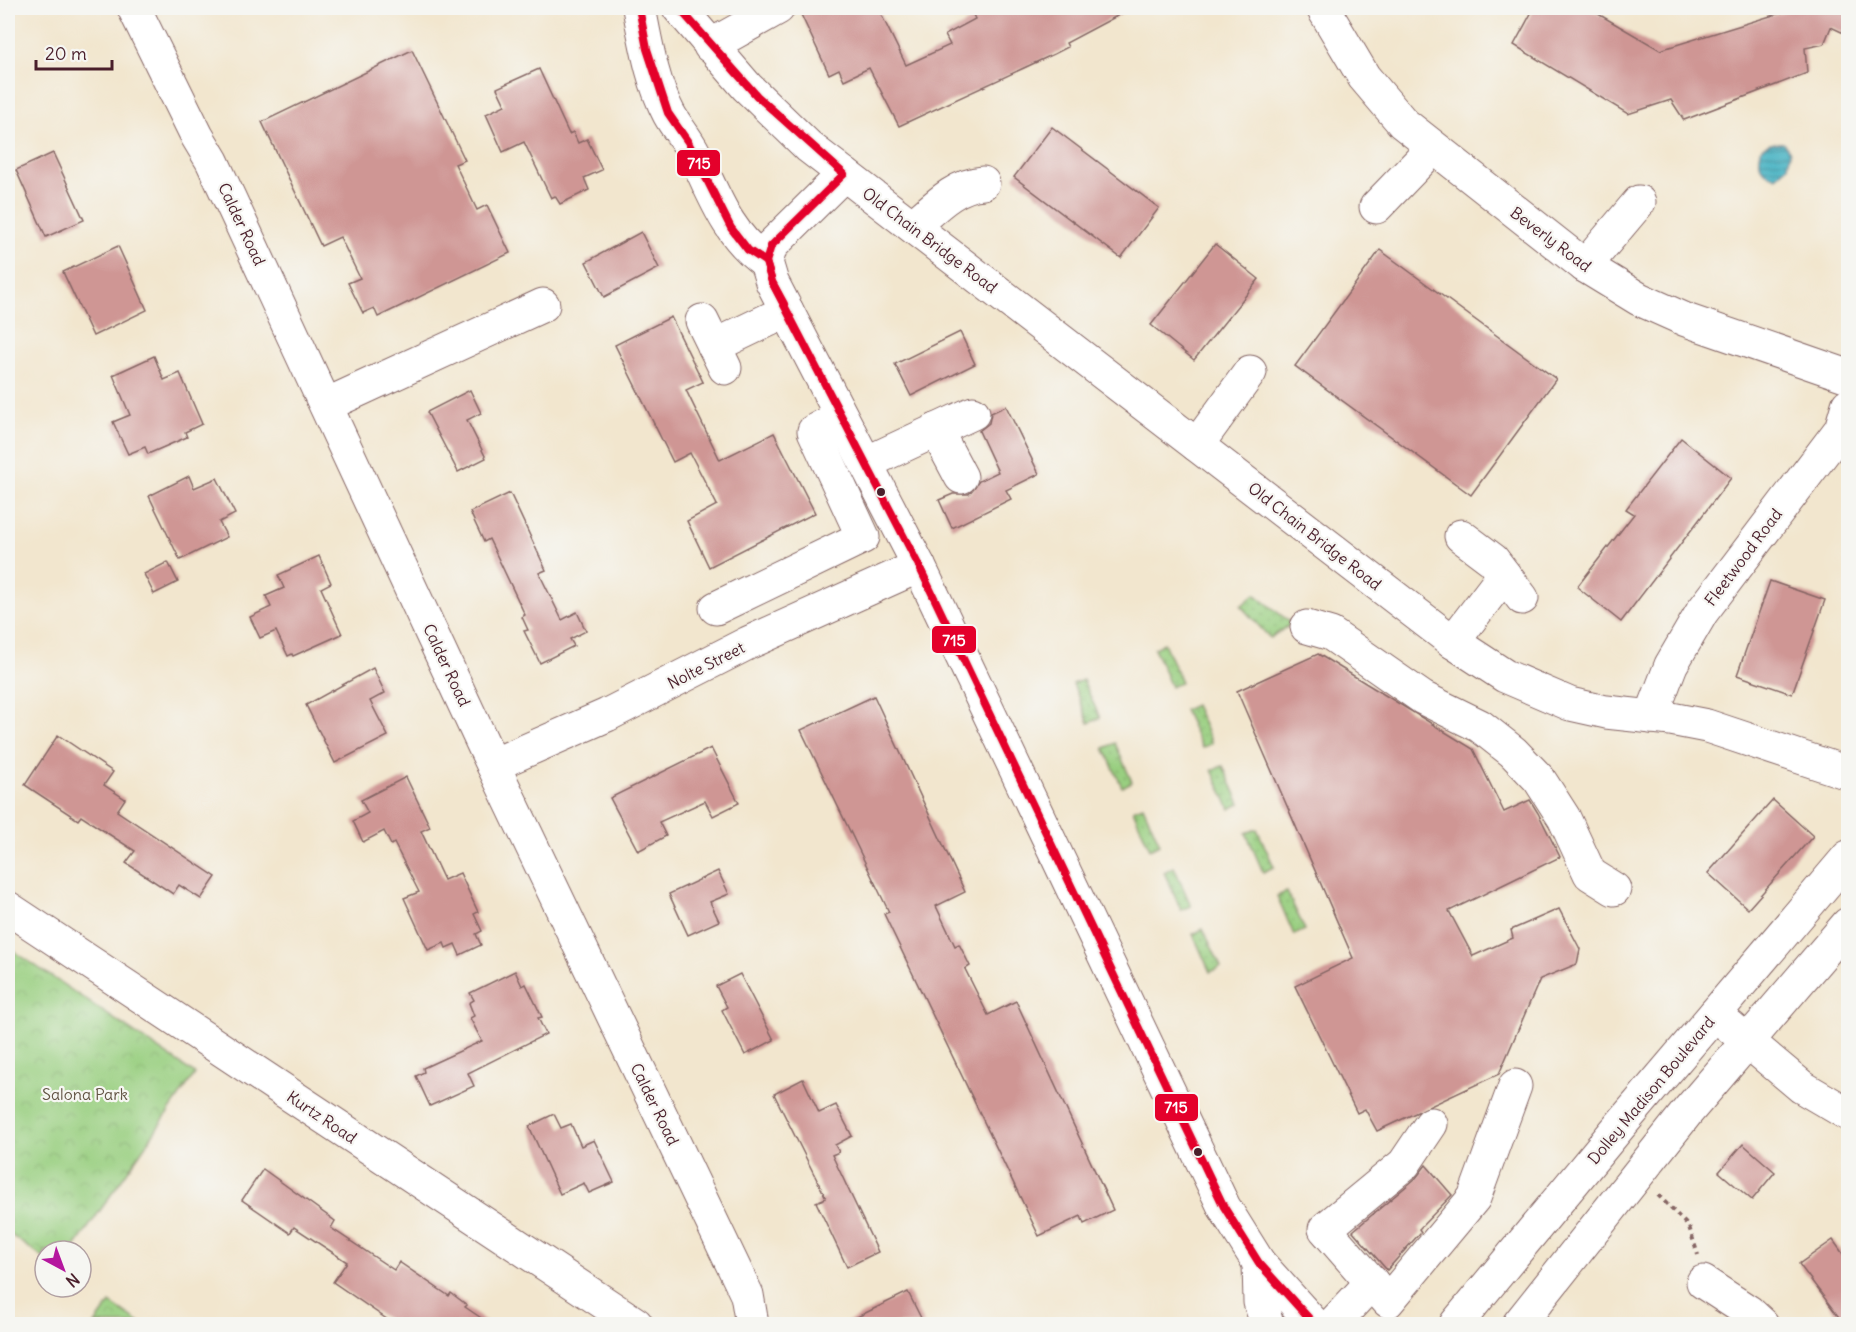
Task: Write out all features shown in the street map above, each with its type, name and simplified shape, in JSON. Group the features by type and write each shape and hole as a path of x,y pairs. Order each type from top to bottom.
{"street":[{"name":"Calder Road","path":"134,8 197,136 212,161 493,765 747,1295 752,1324"},
{"path":"639,8 654,72 675,123 693,152 731,228 748,250 766,262"},
{"name":"Old Chain Bridge Road","path":"679,8 710,46 770,111 844,174 1453,642 1505,676 1547,696 1587,709 1689,722 1726,731 1848,772"},
{"path":"710,46 778,8"},
{"name":"Beverly Road","path":"1323,8 1342,42 1377,93 1403,123 1585,266 1639,299 1686,320 1848,376"},
{"path":"1376,207 1433,148"},
{"path":"844,174 771,246 766,262 772,282 919,566 1224,1208 1259,1263 1314,1324"},
{"path":"913,226 954,191 972,184 983,183"},
{"path":"1585,266 1639,202"},
{"path":"326,405 543,304"},
{"path":"714,345 788,311"},
{"path":"1197,445 1250,372"},
{"name":"Fleetwood Road","path":"1651,717 1671,664 1702,612 1841,429 1848,405"},
{"path":"866,464 973,413"},
{"path":"716,608 863,537 814,431 841,416"},
{"path":"936,430 960,477"},
{"path":"1453,642 1513,587 1492,560 1461,536"},
{"path":"825,556 844,600"},
{"name":"Nolte Street","path":"493,765 607,715 748,643 919,566"},
{"path":"1307,627 1331,634 1423,698 1480,726 1513,752 1539,779 1564,818 1590,874 1614,889"},
{"name":"Dolley Madison Boulevard","path":"1456,1324 1848,857"},
{"name":"Kurtz Road","path":"8,908 636,1324"},
{"path":"1519,1324 1629,1183 1848,924"},
{"path":"1715,1014 1802,1086 1848,1114"},
{"path":"1431,1124 1404,1164 1325,1229 1388,1300 1474,1198 1515,1086"},
{"path":"1259,1263 1260,1302 1267,1324"},
{"path":"1333,1324 1372,1282"},
{"path":"1703,1282 1749,1312 1762,1324"}],"path":[{"path":"1656,1193 1689,1227"}],"green space":[{"path":"1255,594 1292,624 1270,638 1241,606"},
{"path":"1164,643 1181,682 1171,687 1154,648"},
{"path":"1083,680 1100,718 1089,723 1073,684"},
{"path":"1195,705 1212,743 1202,748 1184,710"},
{"path":"1115,743 1132,782 1122,787 1104,748"},
{"path":"1223,766 1240,804 1230,809 1212,770"},
{"path":"1143,806 1160,844 1150,849 1133,810"},
{"path":"1257,829 1274,867 1263,872 1246,833"},
{"path":"1174,867 1191,906 1181,910 1164,872"},
{"path":"1287,892 1305,930 1294,935 1277,896"},
{"path":"1203,929 1221,967 1210,972 1193,934"},
{"name":"Salona Park","path":"8,947 195,1074 80,1239 33,1239 33,1251 8,1233"},
{"path":"110,1303 141,1324 95,1324"}],"water":[{"path":"1770,143 1783,143 1790,152 1788,166 1776,177 1763,170 1760,162 1762,147"}],"building":[{"path":"798,8 878,8 906,65 950,45 945,35 975,19 970,8 1132,8 1066,43 1068,47 899,126 869,68 844,80 839,69 829,74"},
{"path":"1534,8 1588,8 1660,50 1787,11 1788,8 1848,8 1848,35 1831,27 1824,44 1805,48 1807,73 1684,120 1671,100 1628,114 1514,45"},
{"path":"412,50 465,160 455,164 477,210 487,205 510,253 378,317 374,308 363,313 348,283 360,278 340,237 321,246 262,122"},
{"path":"539,69 569,134 573,132 578,143 587,139 602,170 584,178 589,190 560,204 555,196 551,198 524,142 503,152 486,114 505,105 497,88"},
{"path":"1052,127 1159,208 1121,258 1014,177"},
{"path":"53,153 84,220 46,237 16,170"},
{"path":"641,232 659,268 604,297 586,262"},
{"path":"1215,244 1259,279 1194,360 1151,325"},
{"path":"118,246 147,310 93,336 63,272"},
{"path":"1380,250 1556,379 1471,495 1295,366"},
{"path":"671,317 703,382 686,390 720,460 774,433 815,513 709,567 687,521 717,505 690,453 673,462 615,345"},
{"path":"960,332 975,364 911,396 895,364"},
{"path":"154,356 164,380 180,373 202,424 185,432 187,437 148,454 145,447 128,454 113,422 130,415 113,375"},
{"path":"470,390 481,413 467,420 486,458 458,472 427,412"},
{"path":"1006,406 1039,474 1006,490 1011,499 952,528 939,500 953,494 969,494 979,481 998,472 979,431 989,423 991,413"},
{"path":"1681,438 1731,478 1621,622 1577,587 1634,514 1626,509"},
{"path":"189,476 194,488 217,478 235,514 219,522 227,537 180,560 149,496"},
{"path":"510,493 546,570 539,573 562,620 577,612 586,631 570,639 574,646 540,663 524,631 528,630 522,617 525,615 489,539 484,542 470,512"},
{"path":"319,556 331,583 321,588 342,634 293,656 292,654 288,656 276,631 260,638 250,617 271,607 266,596 284,588 278,575"},
{"path":"168,562 178,582 154,594 144,574"},
{"path":"1770,581 1825,600 1792,694 1737,675"},
{"path":"1318,654 1473,749 1504,812 1530,800 1538,813 1560,857 1449,911 1473,956 1513,938 1511,930 1559,909 1580,949 1577,964 1540,979 1499,1074 1377,1131 1365,1109 1357,1113 1295,986 1353,958 1237,691"},
{"path":"373,668 385,693 370,701 388,736 335,763 306,705"},
{"path":"874,696 965,892 936,906 955,946 959,944 970,966 965,969 988,1015 1016,1001 1113,1210 1084,1224 1081,1216 1039,1236 884,914 889,912 801,730"},
{"path":"58,735 113,772 104,785 125,799 117,811 216,877 201,899 179,885 173,894 126,863 135,851 81,816 78,820 25,785"},
{"path":"711,748 739,803 713,816 705,801 659,822 666,836 638,851 610,798"},
{"path":"406,777 430,827 421,831 444,880 460,873 478,912 474,914 482,931 476,934 481,945 460,955 455,944 446,948 444,943 428,950 404,898 419,892 394,843 391,845 384,831 363,842 353,821 368,813 361,800"},
{"path":"1773,800 1813,836 1748,909 1708,873"},
{"path":"718,871 729,894 710,902 719,921 688,935 669,894"},
{"path":"515,971 522,986 526,984 542,1017 538,1018 546,1034 468,1073 474,1086 430,1106 416,1076 424,1072 423,1068 482,1041 470,1018 474,1016 469,1003 474,1000 470,993"},
{"path":"740,974 774,1040 745,1055 722,1010 727,1007 716,986"},
{"path":"803,1079 819,1113 836,1105 852,1136 835,1145 839,1152 832,1155 878,1252 847,1267 816,1202 826,1198 774,1094"},
{"path":"554,1114 561,1128 571,1124 581,1146 594,1140 614,1182 589,1193 584,1183 560,1194 529,1126"},
{"path":"1743,1144 1775,1172 1752,1200 1719,1172"},
{"path":"1426,1165 1452,1195 1419,1229 1421,1232 1387,1270 1353,1231 1416,1178"},
{"path":"263,1169 335,1221 331,1228 394,1270 399,1262 449,1296 451,1293 467,1305 465,1307 490,1324 394,1324 333,1282 347,1262 294,1227 290,1233 242,1200"},
{"path":"1833,1240 1848,1261 1848,1324 1844,1324 1799,1264"},
{"path":"908,1292 924,1324 843,1324"}],"transit line":[{"name":"715","path":"639,8 647,49 668,113 688,142 731,228 748,250 766,262 772,282 784,304"},
{"name":"715","path":"679,8 757,96 844,174 771,246 766,262 772,282 919,566 1224,1207 1259,1263 1314,1324"}]}
